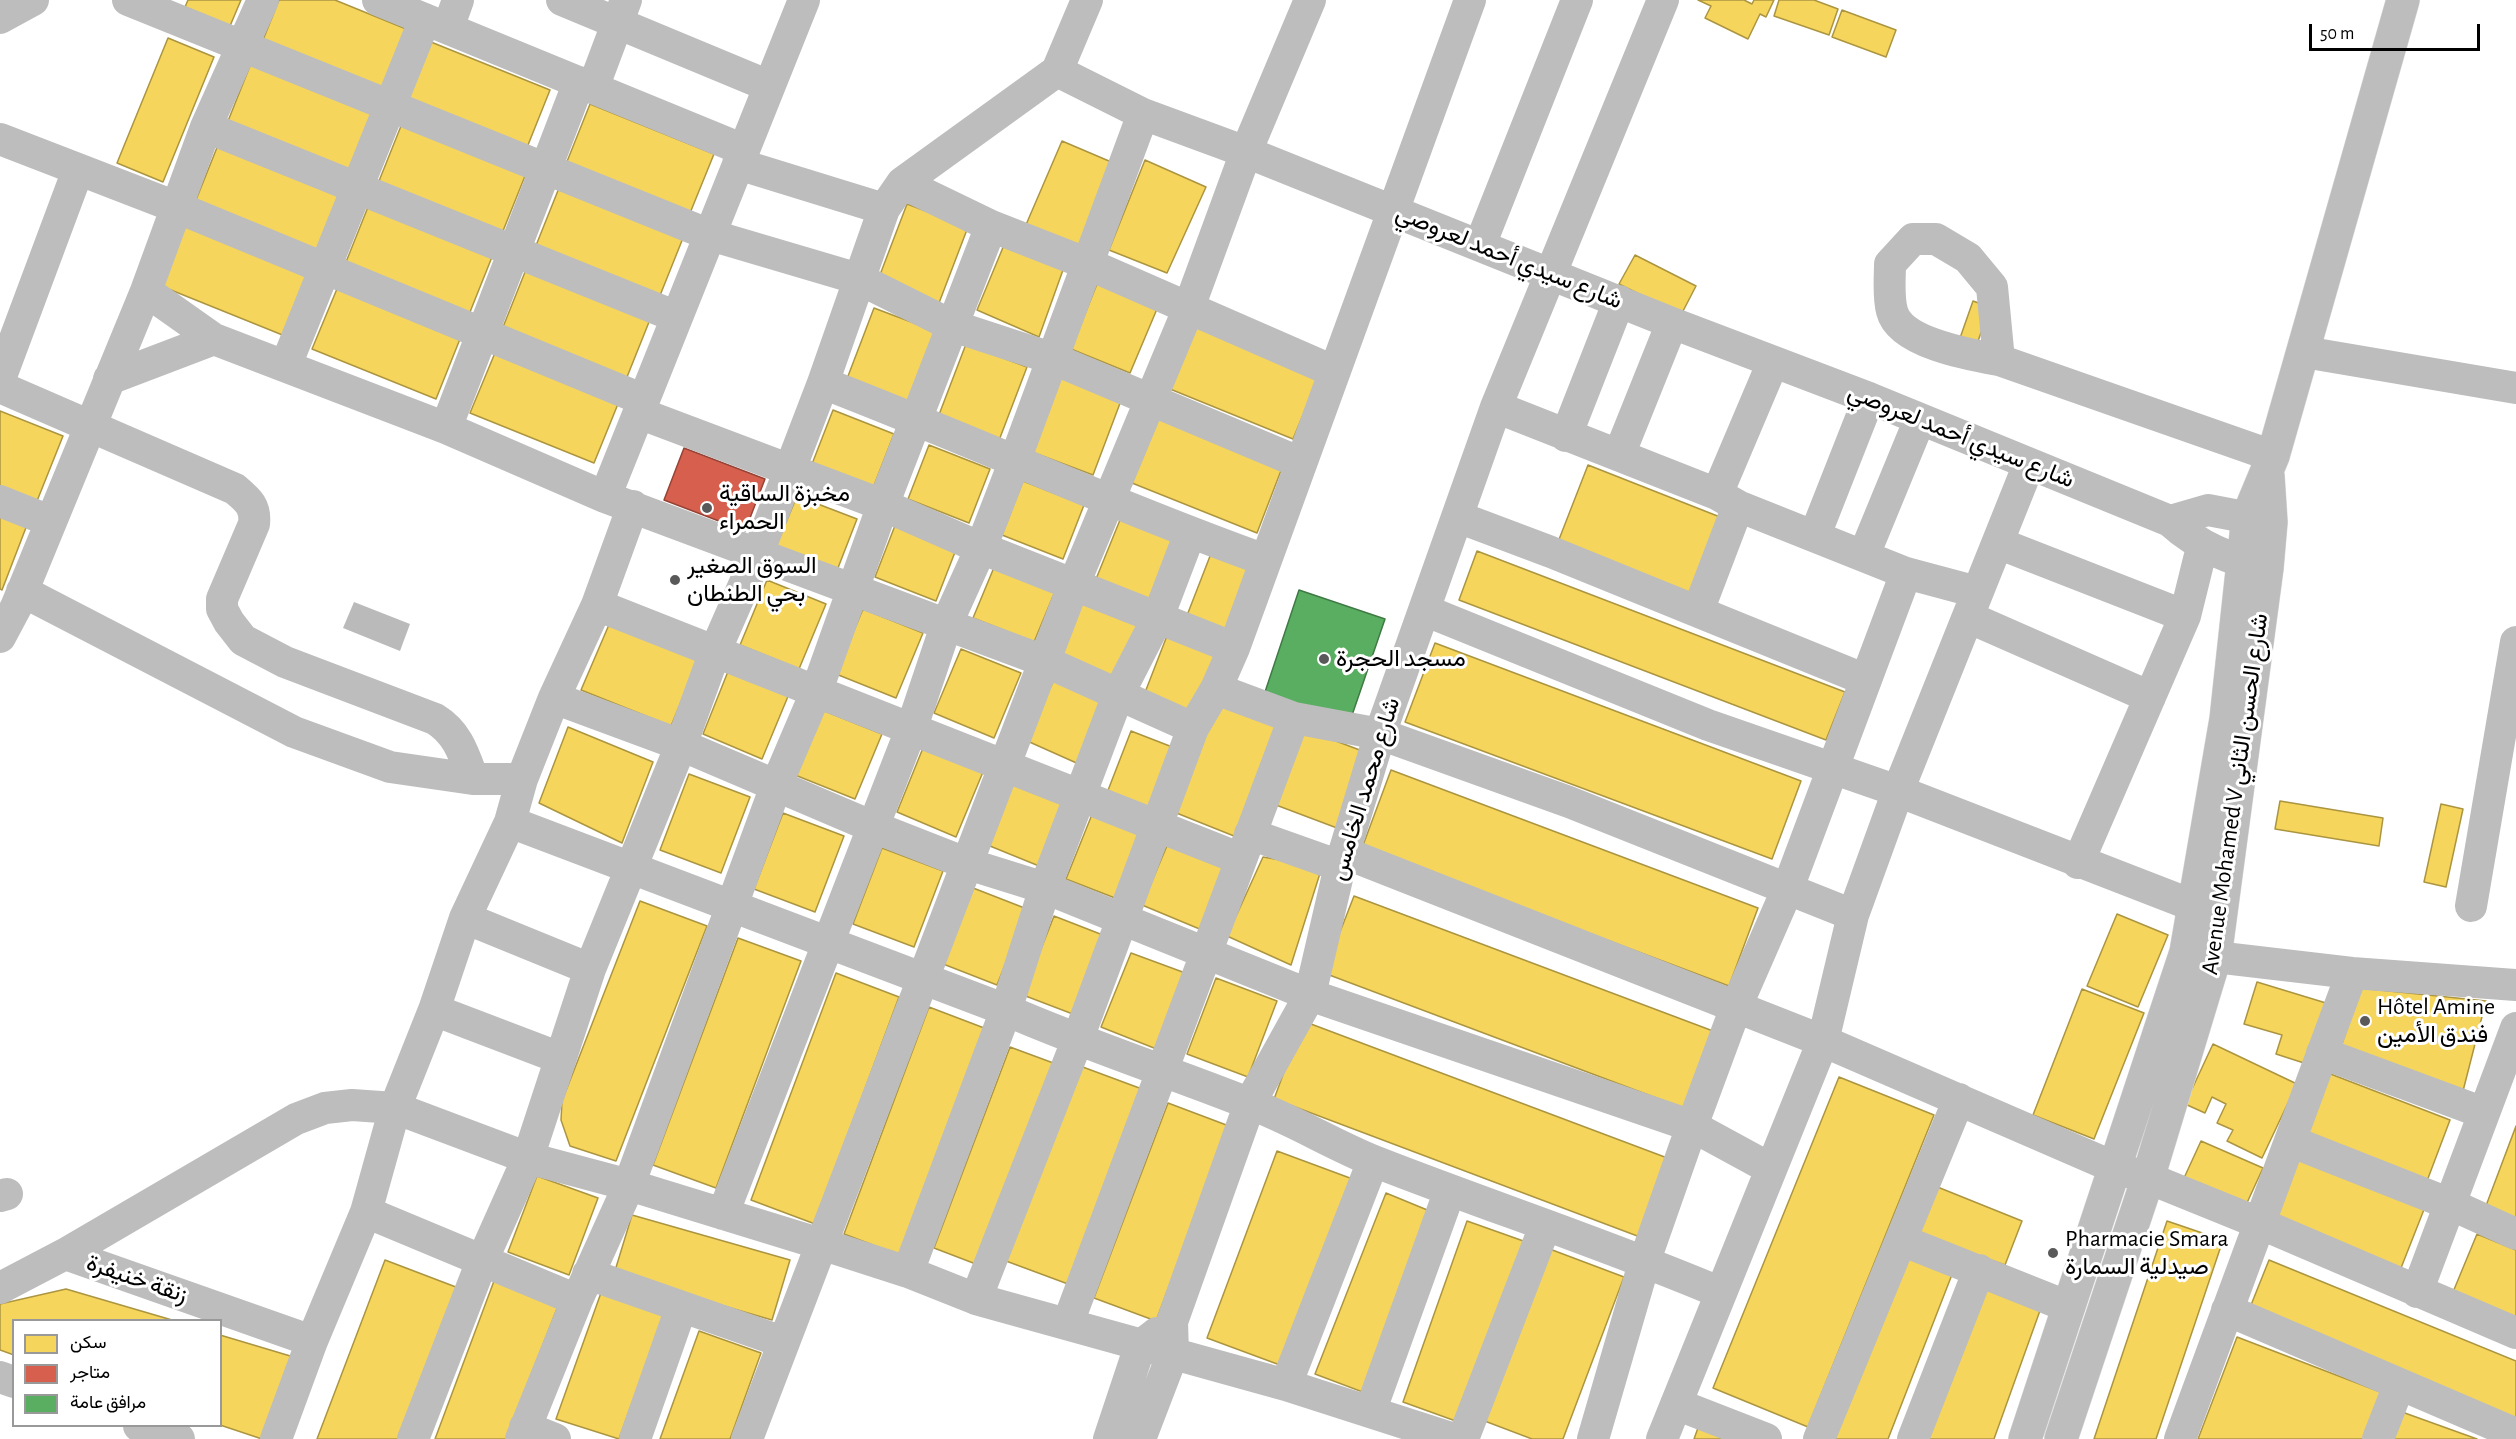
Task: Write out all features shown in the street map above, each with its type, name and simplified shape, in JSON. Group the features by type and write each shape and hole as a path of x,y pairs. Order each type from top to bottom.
{"main road":[{"path":"2270,465 2403,0"},
{"name":"Avenue Mohamed V شارع الحسن الثاني","path":"2061,1439 2148,1178 2215,957 2260,519 2270,465"},
{"name":"Avenue Mohamed V شارع الحسن الثاني","path":"2025,1439 2186,952 2192,905 2255,565"}],"street":[{"path":"0,18 33,0"},
{"path":"128,0 710,235 859,279 953,326 1051,358 1301,463"},
{"path":"0,637 13,600 91,425 146,291 206,127 262,0"},
{"path":"378,0 444,16 741,157 884,209"},
{"path":"562,0 622,11 769,86"},
{"path":"413,1439 482,1261 528,1158 590,969 681,745 716,649 758,553 823,383 884,209 902,183 1057,71 1087,0"},
{"path":"747,1439 1074,584 1110,500 1149,398 1188,310 1246,152 1310,0"},
{"path":"976,1299 1077,1041 1193,728 1216,689 1234,648 1391,210 1470,0"},
{"path":"1480,245 1577,0"},
{"name":"شارع محمد الخامس","path":"1140,1439 1173,1353 1172,1322 1250,1103 1310,995 1342,860 1380,734 1496,407 1663,0"},
{"path":"276,1439 312,1341 366,1212 395,1108 434,1010 465,918 510,822 522,779 554,698 597,604 641,406 769,86 793,3"},
{"path":"446,428 546,169 622,11"},
{"path":"286,365 389,105 444,16"},
{"name":"شارع سيدي أحمد لعروصي","path":"1057,71 1143,114 1246,152 1869,398 2170,521 2202,547 2255,565"},
{"path":"723,1214 871,826 912,727 946,623 981,548 1014,463 1143,114"},
{"path":"206,127 677,317"},
{"path":"0,139 323,267 789,469 1234,648"},
{"path":"0,379 78,170"},
{"path":"902,183 991,226 1088,264 1188,310 1333,371"},
{"path":"555,1439 523,1433 583,1287 629,1185 776,786 817,690 883,505 991,226"},
{"path":"146,291 214,339 446,428 619,501 1044,661 1193,728"},
{"path":"1566,436 1619,301"},
{"path":"1619,455 1672,322"},
{"path":"109,379 214,339"},
{"path":"2304,352 2516,388"},
{"path":"1999,360 2270,465"},
{"path":"1698,611 1728,500 1773,362"},
{"path":"823,383 917,420 1014,463 1264,560"},
{"path":"0,387 235,489 251,503 255,513 254,524 222,599 225,615 243,640 285,662 443,724 460,744 473,779"},
{"path":"1815,535 1869,398"},
{"path":"1496,407 1906,573 1973,604 2150,697"},
{"path":"1864,555 1920,419"},
{"path":"1662,1439 1822,1041 1853,915 1898,791 2029,464"},
{"path":"0,501 50,521"},
{"path":"2170,521 2208,510 2260,519"},
{"path":"1458,517 1866,680"},
{"path":"908,1272 1006,1010 1045,888 1118,695 1158,617 1190,533"},
{"path":"1998,543 2185,616"},
{"path":"2078,863 2185,616 2202,547"},
{"path":"1593,1439 1645,1260 1692,1126 1736,1007 1788,888 1831,767 1906,573"},
{"path":"13,600 294,732 390,767 473,779 522,779"},
{"path":"597,604 716,649 1156,825 1246,846 1342,860 1736,1007 1959,1099 2116,1168 2148,1178 2259,1223 2516,1333"},
{"path":"1424,610 1708,725 1898,791 2078,863 2192,905"},
{"path":"2471,906 2516,642"},
{"path":"1216,689 1294,718 1380,734 1569,802 1853,915"},
{"path":"554,698 681,745 871,826 968,864 1045,888 1310,995 1692,1126 1771,1168"},
{"path":"1068,1323 1204,953 1294,718"},
{"path":"510,822 1006,1010 1077,1041 1250,1103 1373,1161 1545,1226 1645,1260 1721,1293"},
{"path":"465,918 590,969"},
{"path":"2215,957 2352,973 2516,985"},
{"path":"2180,1439 2352,973"},
{"path":"434,1010 560,1058"},
{"path":"2417,1292 2516,1028"},
{"path":"2322,1053 2484,1113"},
{"path":"1819,1439 1959,1099"},
{"path":"0,1288 64,1254 296,1119 325,1108 352,1106 395,1108 528,1158 629,1185 821,1244 908,1272 976,1299 1286,1385 1454,1439"},
{"path":"2290,1141 2450,1204 2516,1234"},
{"path":"1286,1385 1373,1161"},
{"path":"1370,1412 1450,1190"},
{"path":"366,1212 482,1261 583,1287 681,1308 783,1342"},
{"path":"1462,1439 1545,1226"},
{"path":"1901,1240 2069,1308"},
{"name":"زنقة خنيفرة","path":"64,1254 312,1341"},
{"path":"1913,1439 1979,1270"},
{"path":"635,1439 681,1308"},
{"path":"2227,1310 2516,1434"},
{"path":"1109,1439 1140,1346 1172,1322"},
{"path":"2378,1439 2399,1385"},
{"path":"1676,1404 1766,1439"},
{"path":"145,1427 179,1439"}],"shaded area":[{"path":"354,602 410,624 400,651 343,628"}],"building: سكن":[{"path":"188,0 241,0 230,26 185,7"},
{"path":"279,0 335,0 411,31 385,95 261,45"},
{"path":"1698,0 1744,0 1752,4 1754,0 1774,0 1766,17 1760,14 1748,39 1705,18 1711,6"},
{"path":"1779,0 1814,0 1838,9 1829,35 1774,16"},
{"path":"1842,10 1896,30 1886,57 1832,37"},
{"path":"168,38 214,57 163,182 117,163"},
{"path":"426,40 550,90 524,155 400,105"},
{"path":"252,61 377,112 350,176 226,126"},
{"path":"590,104 714,154 688,218 564,169"},
{"path":"403,121 527,171 501,236 377,186"},
{"path":"220,140 344,190 318,255 194,205"},
{"path":"1062,141 1123,167 1084,260 1022,234"},
{"path":"1145,160 1206,187 1167,273 1109,250"},
{"path":"559,188 683,238 657,303 533,253"},
{"path":"370,202 494,252 468,317 344,267"},
{"path":"907,204 968,227 939,303 878,280"},
{"path":"187,222 311,272 285,336 161,286"},
{"path":"1004,245 1063,270 1039,337 977,310"},
{"path":"1635,255 1696,286 1681,315 1619,284"},
{"path":"527,267 651,317 625,382 501,332"},
{"path":"339,284 462,334 436,399 312,349"},
{"path":"1097,284 1157,309 1130,373 1071,349"},
{"path":"1973,301 1990,307 1977,344 1960,338"},
{"path":"874,308 935,331 906,407 845,384"},
{"path":"1196,324 1320,374 1293,439 1170,389"},
{"path":"966,344 1027,367 998,443 937,420"},
{"path":"497,348 620,399 594,463 470,413"},
{"path":"1061,376 1122,398 1093,475 1032,452"},
{"path":"833,410 894,434 873,488 812,464"},
{"path":"0,411 63,436 37,501 0,486"},
{"path":"1159,418 1282,468 1257,533 1132,483"},
{"path":"929,445 990,469 969,523 908,499"},
{"path":"1588,465 1720,517 1690,593 1558,542"},
{"path":"1023,481 1084,505 1063,559 1002,535"},
{"path":"797,496 857,519 836,573 775,549"},
{"path":"0,515 27,525 2,590 0,589"},
{"path":"1122,515 1182,539 1155,604 1096,579"},
{"path":"896,523 957,547 936,601 875,577"},
{"path":"1212,551 1261,570 1235,637 1186,618"},
{"path":"1477,551 1845,692 1826,740 1459,600"},
{"path":"995,565 1056,589 1034,642 973,618"},
{"path":"767,580 826,604 799,669 740,645"},
{"path":"1086,594 1145,618 1119,683 1059,659"},
{"path":"863,609 923,633 896,698 836,674"},
{"path":"611,620 700,656 671,726 581,690"},
{"path":"1170,628 1219,647 1192,714 1144,695"},
{"path":"1435,643 1801,781 1772,859 1405,722"},
{"path":"961,649 1021,673 994,738 934,713"},
{"path":"729,669 789,694 762,759 703,734"},
{"path":"1056,676 1108,700 1081,765 1025,740"},
{"path":"1218,701 1278,725 1234,836 1174,812"},
{"path":"822,710 882,734 855,799 795,775"},
{"path":"568,727 653,762 622,843 539,803"},
{"path":"1304,729 1365,752 1337,828 1276,805"},
{"path":"1131,731 1180,750 1153,817 1105,798"},
{"path":"923,748 983,772 956,837 897,812"},
{"path":"1391,770 1758,908 1729,986 1362,848"},
{"path":"689,774 750,797 721,873 660,850"},
{"path":"1012,779 1071,804 1044,868 985,844"},
{"path":"2280,801 2383,818 2379,846 2275,829"},
{"path":"2441,804 2463,809 2446,887 2424,882"},
{"path":"1093,812 1141,830 1115,898 1066,879"},
{"path":"783,813 844,836 815,912 754,889"},
{"path":"1169,841 1228,865 1202,930 1142,905"},
{"path":"882,848 943,871 914,947 853,924"},
{"path":"1263,857 1322,867 1291,965 1227,936"},
{"path":"968,886 1027,909 997,985 938,962"},
{"path":"1354,896 1721,1034 1691,1111 1324,973"},
{"path":"640,901 707,926 616,1161 570,1146 561,1120 562,1101"},
{"path":"2117,914 2168,935 2138,1007 2087,986"},
{"path":"1054,916 1108,937 1078,1016 1023,995"},
{"path":"738,938 801,961 716,1188 653,1165"},
{"path":"1131,953 1188,974 1159,1050 1101,1027"},
{"path":"836,973 899,997 815,1224 751,1200"},
{"path":"1216,978 1277,1001 1248,1077 1187,1054"},
{"path":"2257,982 2326,1003 2307,1064 2276,1054 2282,1035 2244,1024"},
{"path":"2360,988 2486,1001 2463,1091 2341,1047"},
{"path":"2082,989 2144,1013 2094,1139 2033,1115"},
{"path":"929,1007 992,1031 907,1258 844,1234"},
{"path":"1303,1021 1670,1159 1640,1237 1274,1099"},
{"path":"2213,1044 2297,1084 2262,1158 2227,1141 2233,1130 2217,1123 2226,1104 2212,1097 2205,1113 2185,1104"},
{"path":"1010,1047 1056,1064 981,1266 934,1248"},
{"path":"1080,1066 1142,1089 1068,1284 1006,1261"},
{"path":"2328,1073 2450,1120 2427,1181 2305,1135"},
{"path":"1839,1077 1934,1115 1808,1427 1713,1388"},
{"path":"1168,1103 1229,1126 1156,1321 1094,1298"},
{"path":"2516,1126 2516,1223 2484,1211"},
{"path":"2201,1141 2263,1168 2246,1205 2184,1178"},
{"path":"1277,1151 1358,1181 1288,1368 1207,1338"},
{"path":"2300,1156 2425,1207 2401,1268 2275,1217"},
{"path":"537,1176 598,1198 569,1275 508,1252"},
{"path":"1935,1186 2022,1221 2005,1265 1916,1234"},
{"path":"1386,1193 1437,1214 1368,1394 1315,1374"},
{"path":"632,1215 790,1260 772,1320 614,1274"},
{"path":"1467,1221 1529,1243 1464,1424 1403,1402"},
{"path":"2167,1221 2223,1240 2156,1439 2094,1439"},
{"path":"2477,1234 2516,1250 2516,1318 2453,1292"},
{"path":"1547,1248 1624,1277 1563,1439 1532,1439 1482,1420"},
{"path":"1904,1253 1953,1272 1888,1439 1831,1439"},
{"path":"385,1260 469,1292 412,1439 317,1439"},
{"path":"2269,1260 2516,1361 2516,1419 2249,1310"},
{"path":"494,1281 558,1306 506,1439 435,1439"},
{"path":"1982,1283 2042,1305 1994,1439 1925,1439"},
{"path":"66,1289 169,1319 12,1319 12,1354 0,1350 0,1304"},
{"path":"602,1290 665,1312 619,1439 556,1419"},
{"path":"699,1331 761,1353 730,1439 660,1439"},
{"path":"222,1336 297,1358 262,1439 222,1426"},
{"path":"2237,1337 2383,1393 2365,1439 2198,1439"},
{"path":"2402,1412 2477,1439 2393,1439"},
{"path":"1699,1425 1735,1439 1694,1439"}],"building: متاجر":[{"path":"684,448 765,479 745,531 664,500"}],"building: مرافق عامة":[{"name":"مسجد الحجرة","path":"1299,590 1385,619 1349,724 1263,698"}],"place":[{"name":"مخبزة الساقية الحمراء","path":"707,508"},
{"name":"السوق الصغير بحي الطنطان","path":"675,580"},
{"name":"مسجد الحجرة","path":"1324,659"},
{"name":"Hôtel Amine فندق الأمين","path":"2365,1021"},
{"name":"Pharmacie Smara صيدلية السمارة","path":"2053,1253"}]}
